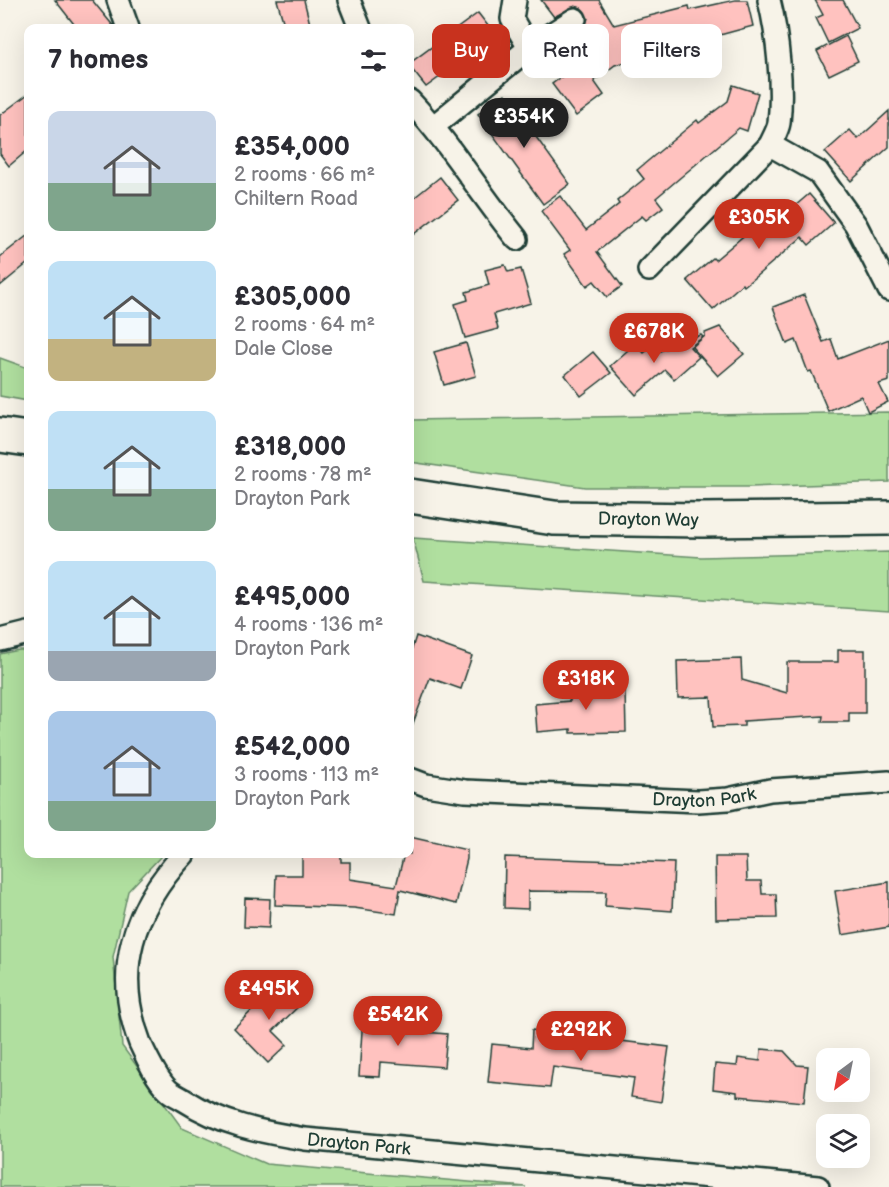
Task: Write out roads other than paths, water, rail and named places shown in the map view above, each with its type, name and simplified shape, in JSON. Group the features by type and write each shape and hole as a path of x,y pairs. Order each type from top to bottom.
{"main road":[{"path":"0,435 24,439"},
{"name":"Drayton Way","path":"414,497 554,518 702,520 889,518"}],"street":[{"path":"118,0 127,24"},
{"path":"349,0 358,24"},
{"path":"515,0 512,20 522,36"},
{"path":"649,270 770,145 779,125 780,84 770,0"},
{"path":"567,24 575,19"},
{"path":"434,126 522,54"},
{"path":"414,104 434,126 517,239"},
{"path":"770,145 818,172 856,225 889,290"},
{"path":"0,640 24,634"},
{"name":"Drayton Park","path":"414,780 426,785 465,790 698,801 770,790 889,782"},
{"name":"Drayton Park","path":"179,858 163,876 138,921 129,950 128,981 132,1022 146,1057 168,1090 199,1109 228,1123 262,1132 305,1139 818,1187"}]}
